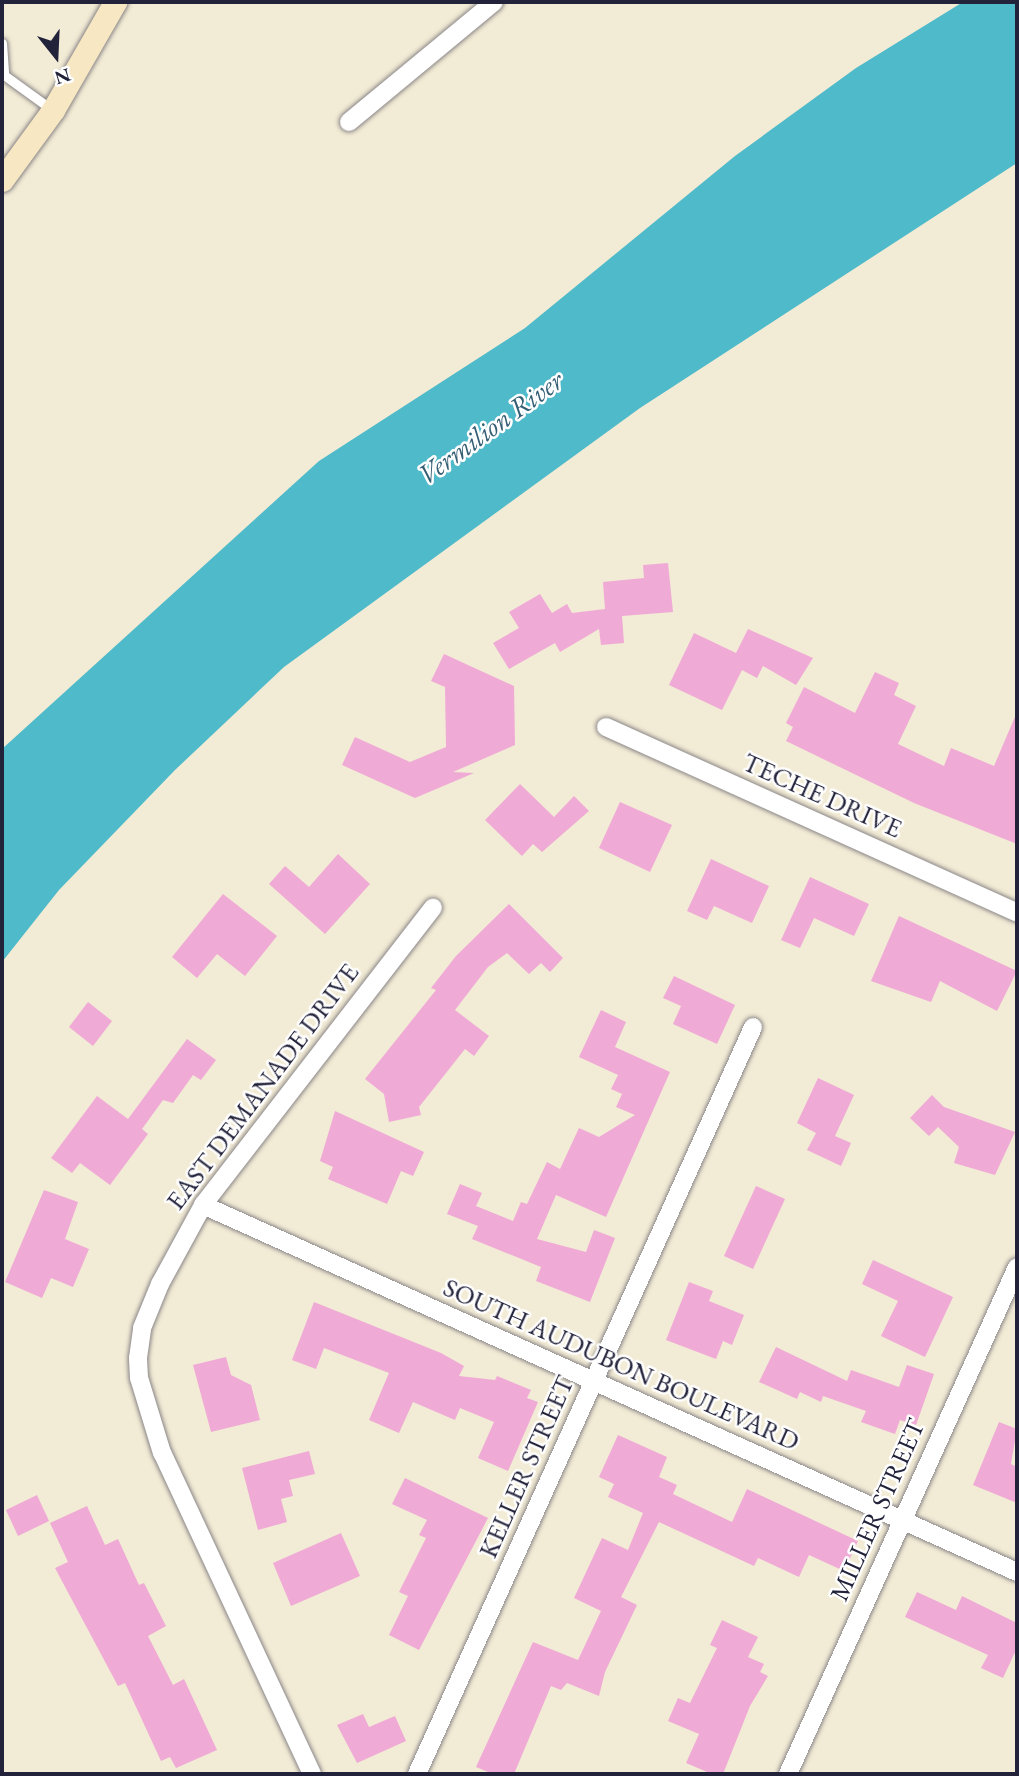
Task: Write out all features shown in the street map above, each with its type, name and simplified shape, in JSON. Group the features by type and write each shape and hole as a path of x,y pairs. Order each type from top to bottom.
{"main road":[{"path":"2,180 53,110 115,2"}],"street":[{"path":"349,122 494,2"},
{"name":"TECHE DRIVE","path":"606,727 1017,913"},
{"name":"EAST DEMANADE DRIVE","path":"312,1774 178,1491 150,1420 139,1378 142,1328 170,1261 203,1205 433,907"},
{"name":"KELLER STREET","path":"417,1774 753,1027"},
{"name":"SOUTH AUDUBON BOULEVARD","path":"203,1205 1017,1572"},
{"name":"MILLER STREET","path":"788,1774 1017,1267"}],"lane":[{"path":"2,44 5,75 53,110"}],"water":[{"name":"Vermilion River","path":"963,2 1017,2 1017,163 640,408 284,667 175,770 59,890 2,962 2,749 319,461 525,328 735,156 856,68"}],"building":[{"path":"668,563 673,612 622,616 624,643 601,645 599,629 560,652 555,643 509,669 493,643 519,628 509,612 540,594 552,613 567,604 572,613 605,609 603,582 644,578 643,565"},
{"path":"748,629 813,658 796,685 763,666 757,678 742,670 722,710 669,685 694,633 736,653"},
{"path":"444,654 514,686 515,745 453,772 474,773 415,798 342,765 355,737 410,762 446,747 445,687 431,681"},
{"path":"875,672 899,683 894,695 916,706 898,744 944,766 951,748 994,766 1017,712 1017,844 914,803 786,741 793,727 786,723 804,687 855,713"},
{"path":"520,784 554,817 574,796 589,811 542,852 533,844 522,856 485,820"},
{"path":"620,802 672,825 650,872 599,848"},
{"path":"338,854 370,884 325,934 269,884 285,866 309,887"},
{"path":"711,859 769,886 752,923 714,906 707,920 687,911"},
{"path":"810,877 869,904 854,936 814,918 800,948 781,940"},
{"path":"223,894 277,936 245,976 217,954 197,978 172,957"},
{"path":"509,904 563,958 550,972 541,963 529,974 507,953 488,967 455,1010 489,1036 474,1056 465,1049 419,1107 421,1115 389,1122 384,1094 365,1079 436,990 431,988 456,956"},
{"path":"899,916 1017,971 997,1011 940,981 931,1002 871,981"},
{"path":"674,976 735,1005 717,1044 673,1024 681,1006 663,998"},
{"path":"88,1002 112,1021 93,1046 69,1027"},
{"path":"601,1010 626,1022 615,1047 670,1072 606,1217 556,1195 537,1239 586,1252 594,1230 615,1238 590,1302 536,1281 541,1267 472,1239 478,1226 447,1214 460,1184 482,1193 476,1206 513,1221 521,1202 527,1204 547,1162 560,1169 579,1128 599,1137 635,1115 616,1107 622,1094 611,1089 618,1075 579,1057"},
{"path":"187,1039 216,1060 201,1080 193,1075 173,1103 163,1100 142,1129 148,1134 110,1185 80,1163 72,1173 51,1158 97,1096 128,1119"},
{"path":"818,1078 854,1095 835,1136 851,1143 841,1166 807,1150 816,1133 797,1123"},
{"path":"932,1095 944,1107 1015,1132 995,1175 954,1163 959,1147 938,1127 929,1136 910,1118"},
{"path":"335,1111 424,1152 413,1176 401,1171 387,1204 328,1179 333,1167 320,1161"},
{"path":"756,1186 785,1199 753,1269 724,1256"},
{"path":"44,1190 78,1202 65,1239 89,1249 73,1287 51,1278 42,1298 5,1282"},
{"path":"873,1260 953,1297 925,1357 881,1336 898,1301 862,1284"},
{"path":"689,1282 713,1291 709,1301 744,1315 732,1345 723,1341 716,1359 666,1340"},
{"path":"314,1302 441,1353 464,1366 459,1376 495,1380 497,1376 531,1390 527,1398 538,1402 508,1471 478,1458 494,1422 460,1408 455,1420 413,1402 399,1433 369,1420 389,1373 324,1348 316,1369 292,1360"},
{"path":"776,1347 847,1381 851,1370 899,1387 907,1365 934,1374 916,1425 900,1420 895,1434 861,1422 866,1411 823,1396 821,1402 800,1392 797,1399 759,1382"},
{"path":"226,1357 231,1375 251,1385 260,1420 211,1432 193,1365"},
{"path":"999,1422 1017,1429 1011,1464 1017,1467 1017,1503 973,1485"},
{"path":"618,1435 667,1457 659,1477 677,1485 673,1494 732,1522 747,1489 858,1541 844,1571 809,1555 799,1577 758,1558 754,1566 659,1522 621,1597 637,1605 605,1672 599,1696 567,1683 561,1690 551,1686 514,1774 493,1774 476,1767 533,1642 578,1660 601,1611 574,1598 602,1538 628,1550 643,1513 608,1497 614,1484 599,1477"},
{"path":"309,1451 315,1474 289,1480 293,1496 281,1499 287,1522 258,1530 242,1468"},
{"path":"405,1478 488,1518 419,1650 389,1635 408,1596 399,1592 426,1538 419,1535 427,1520 392,1504"},
{"path":"37,1495 49,1521 18,1536 6,1510"},
{"path":"87,1506 105,1545 118,1539 139,1585 144,1583 166,1626 148,1636 173,1685 184,1679 217,1750 176,1768 170,1757 161,1761 125,1683 118,1686 55,1568 68,1562 50,1523"},
{"path":"341,1533 360,1576 291,1606 273,1563"},
{"path":"917,1592 956,1610 962,1596 1017,1623 1017,1648 1003,1678 981,1668 988,1655 905,1617"},
{"path":"722,1620 758,1637 748,1657 764,1664 760,1672 768,1676 750,1706 723,1774 712,1774 686,1763 699,1734 668,1721 678,1698 690,1703 717,1648 710,1645"},
{"path":"363,1714 369,1727 395,1716 406,1741 357,1763 337,1725"}]}
